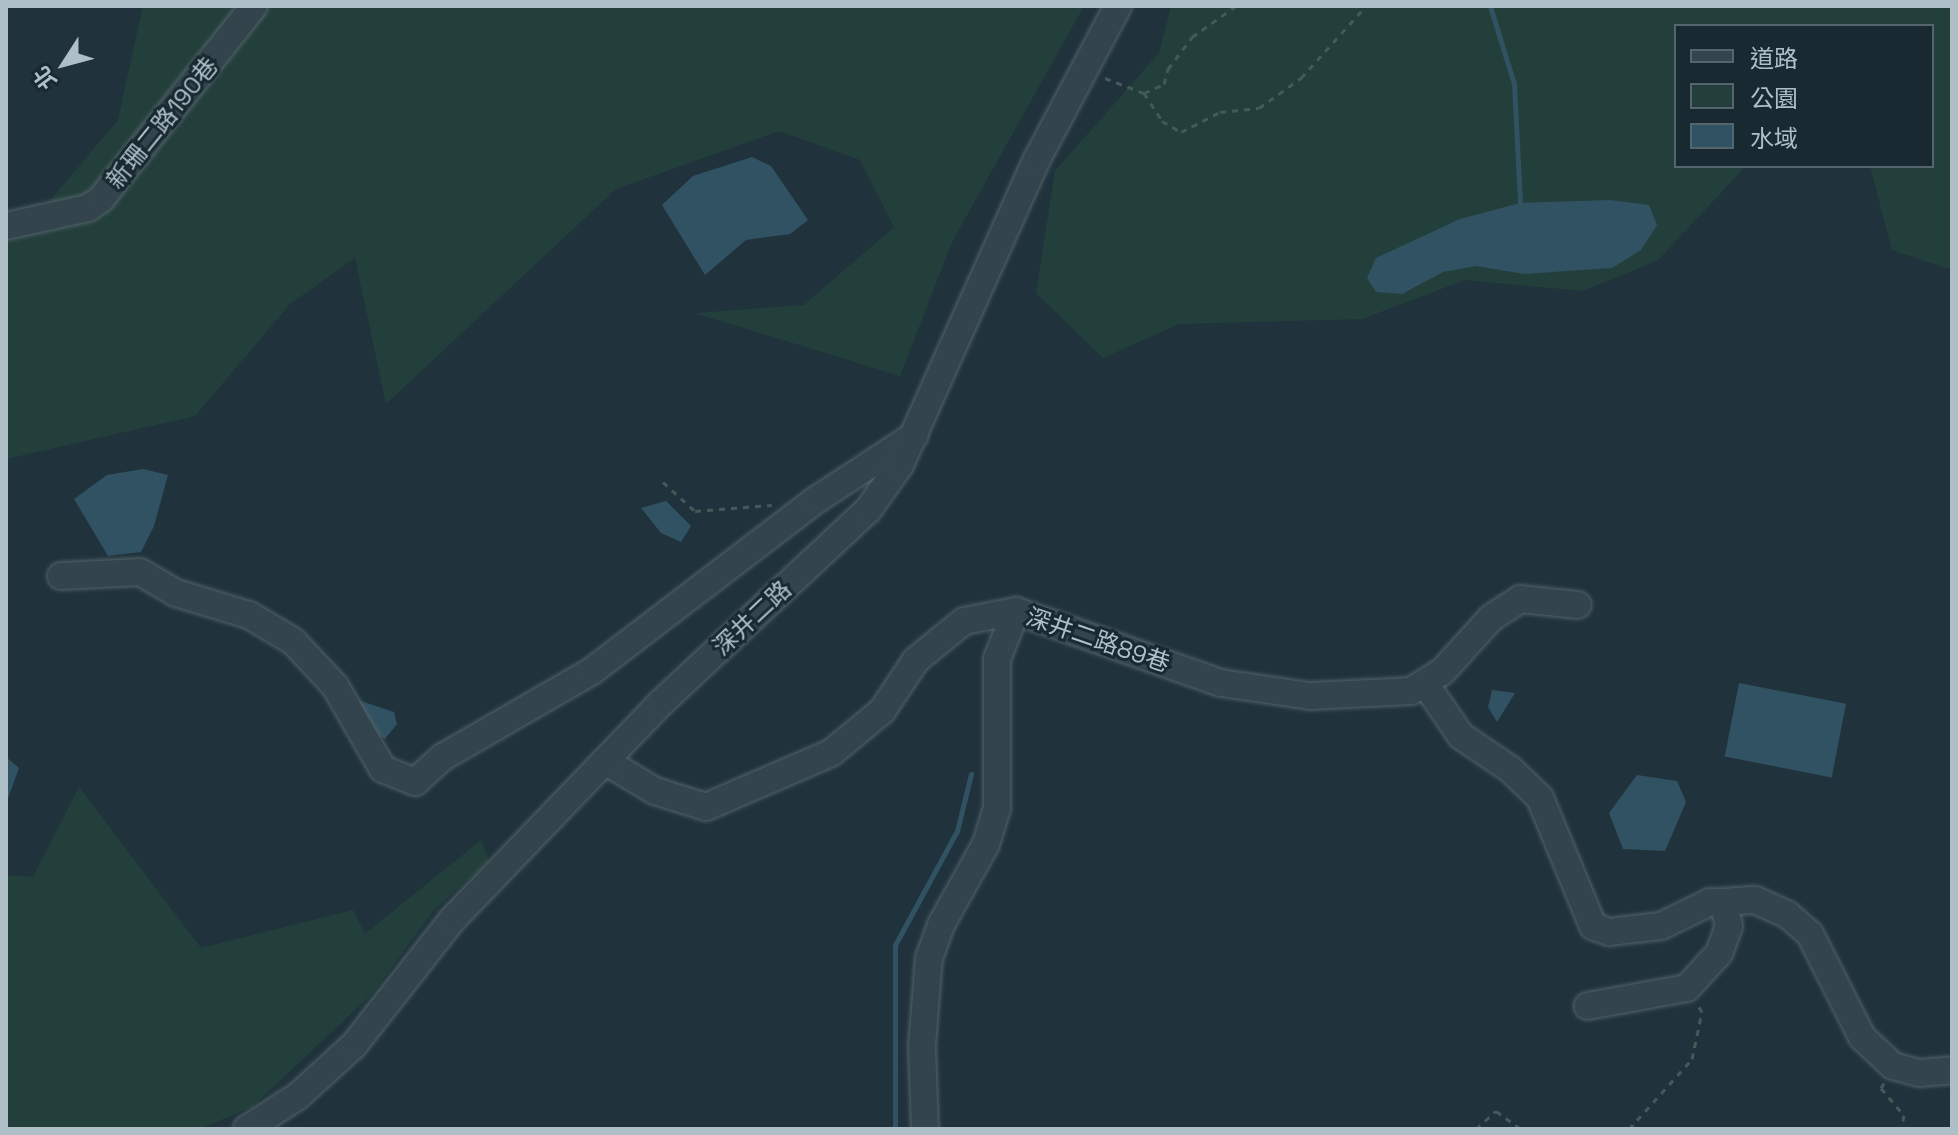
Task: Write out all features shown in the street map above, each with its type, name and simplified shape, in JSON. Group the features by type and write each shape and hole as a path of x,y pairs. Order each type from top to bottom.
{"street":[{"name":"新珊二路190巷","path":"6,226 88,208 101,199 254,6"},
{"name":"深井二路","path":"247,1129 298,1096 354,1045 452,920 605,761 868,510 915,435 1037,159 1118,6"},
{"path":"61,576 140,572 176,593 260,622 293,641 335,686 383,769 415,782 443,757 592,671 816,500 915,435"},
{"path":"1578,605 1520,599 1491,618 1426,685 1461,736 1510,769 1540,798 1593,926 1609,932 1661,926 1710,902 1755,900 1788,915 1810,934 1862,1037 1893,1066 1920,1073 1952,1070"},
{"path":"925,1129 922,1046 929,958 942,923 986,844 997,809 997,659 1016,611"},
{"name":"深井二路89巷","path":"605,761 655,791 706,807 831,753 882,711 916,660 964,621 1016,611 1221,683 1310,696 1411,691 1426,685"},
{"path":"1588,1006 1687,988 1719,953 1729,926 1723,902"}],"path":[{"path":"1144,93 1164,84 1168,69 1192,37 1236,6"},
{"path":"1086,71 1144,93 1162,121 1181,132 1220,112 1259,108 1301,78 1366,6"},
{"path":"663,482 695,511 816,500"},
{"path":"1629,1129 1692,1059 1702,1012 1687,988"},
{"path":"1893,1066 1881,1088 1904,1115 1901,1129"},
{"path":"1476,1129 1496,1111 1521,1129"}],"green space":[{"path":"143,6 1084,6 952,242 900,376 695,313 804,305 894,227 860,160 779,131 616,189 386,404 355,258 290,304 195,416 6,459 6,220 43,209 118,120"},
{"path":"1171,6 1952,6 1952,270 1892,250 1871,168 1934,168 1934,24 1674,24 1674,168 1744,168 1658,260 1583,291 1465,280 1362,319 1179,324 1103,358 1036,293 1055,171 1159,53"},
{"path":"79,787 201,948 353,910 365,934 481,840 489,861 434,910 373,993 252,1107 199,1129 6,1129 6,875 33,877"}],"water":[{"path":"752,157 771,166 808,220 790,234 746,240 705,275 662,205 693,176"},
{"path":"1610,200 1649,205 1657,225 1641,250 1612,268 1524,274 1476,266 1443,272 1402,294 1376,292 1367,278 1376,258 1460,219 1520,203"},
{"path":"143,469 168,475 154,526 141,552 108,556 74,499 107,475"},
{"path":"666,501 691,526 681,542 661,533 641,508"},
{"path":"1739,683 1846,704 1832,777 1725,757"},
{"path":"1492,690 1515,693 1497,722 1488,707"},
{"path":"358,700 394,712 397,724 385,739 369,729"},
{"path":"6,757 19,768 6,804"},
{"path":"1637,775 1677,781 1686,802 1665,851 1623,849 1609,813"}],"waterway":[{"path":"1490,6 1514,84 1520,203"},
{"path":"895,1129 895,945 957,831 971,774"}]}
